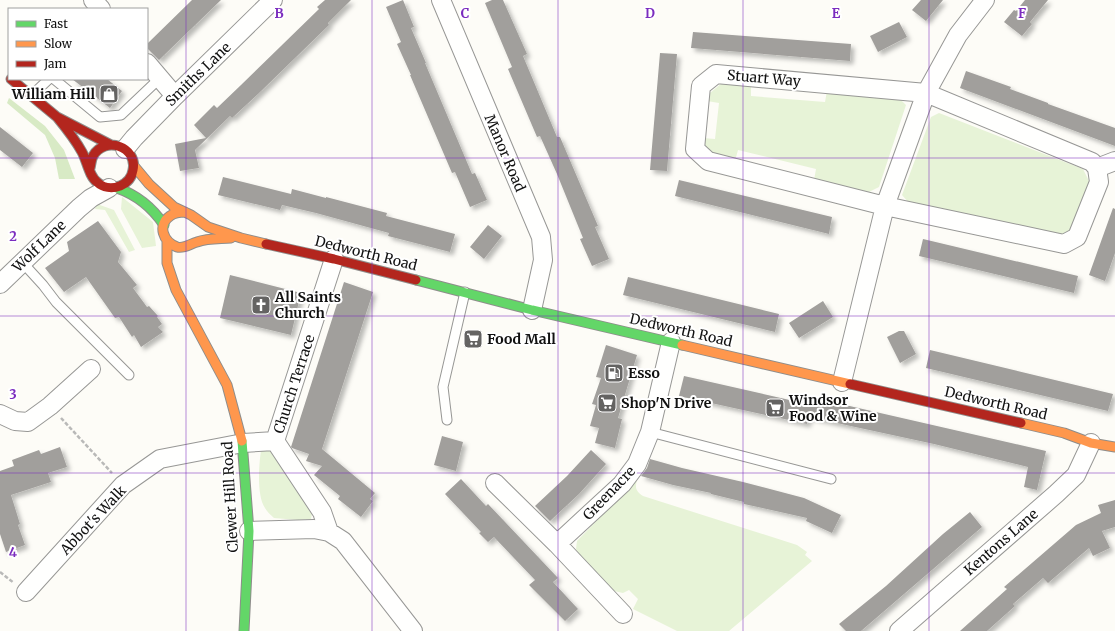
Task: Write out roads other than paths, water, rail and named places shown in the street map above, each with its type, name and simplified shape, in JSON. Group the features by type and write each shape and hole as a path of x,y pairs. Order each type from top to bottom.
{"main road":[{"path":"12,80 57,118 73,137 83,153 96,182 103,186 129,192 145,203 159,217 164,225"},
{"path":"57,118 118,147"},
{"path":"91,172 91,161 95,152 101,147 118,147"},
{"name":"Dedworth Road","path":"118,147 133,159 134,166 149,184 174,206 192,215 215,230 241,238 334,259 532,310 1064,433 1091,443 1115,447"},
{"path":"113,188 124,185 130,180 133,174 134,166"},
{"path":"167,241 163,231 166,219 173,213 179,211 185,212"},
{"path":"183,254 198,236 199,230 196,219"},
{"name":"Dedworth Road","path":"167,241 178,247 212,239 241,238"},
{"name":"Clewer Hill Road","path":"167,241 167,263 176,290 227,385 243,443 249,531 244,631"},
{"path":"173,280 178,264"}],"street":[{"path":"93,0 100,8"},
{"name":"Smiths Lane","path":"118,147 134,138 273,0"},
{"name":"Manor Road","path":"441,0 541,237 543,260 532,310"},
{"path":"842,382 885,206 926,93 958,35 985,0"},
{"path":"148,64 175,96"},
{"name":"Stuart Way","path":"885,206 708,161 695,149 701,86 716,74 926,93"},
{"path":"885,206 1064,244 1077,237 1099,182 1097,168 1092,162 926,93"},
{"path":"1097,168 1115,161"},
{"name":"Wolf Lane","path":"79,208 88,195 91,172"},
{"name":"Wolf Lane","path":"0,284 79,208 91,198 113,188"},
{"name":"Church Terrace","path":"275,441 334,259"},
{"name":"Greenacre","path":"557,544 622,484 637,464 650,432 671,342"},
{"path":"0,414 15,422 28,422 50,406 91,369"},
{"path":"275,441 322,512 329,532"},
{"name":"Abbot's Walk","path":"26,592 123,485 160,460 243,443 275,441"},
{"name":"Kentons Lane","path":"899,631 1076,476 1091,443"},
{"path":"495,483 557,544 623,614"},
{"path":"249,531 314,530 329,532 343,541 413,631"}],"lane":[{"path":"55,80 100,116 121,115 160,78"},
{"path":"31,96 48,80"},
{"path":"22,262 56,302 129,375"},
{"path":"447,420 443,387 465,292"},
{"path":"650,432 831,479"}],"place":[{"name":"William Hill","path":"109,94"},
{"name":"All Saints Church","path":"261,305"},
{"name":"Food Mall","path":"473,339"},
{"name":"Esso","path":"614,373"},
{"name":"Shop'N Drive","path":"607,403"},
{"name":"Windsor Food & Wine","path":"775,408"}]}
